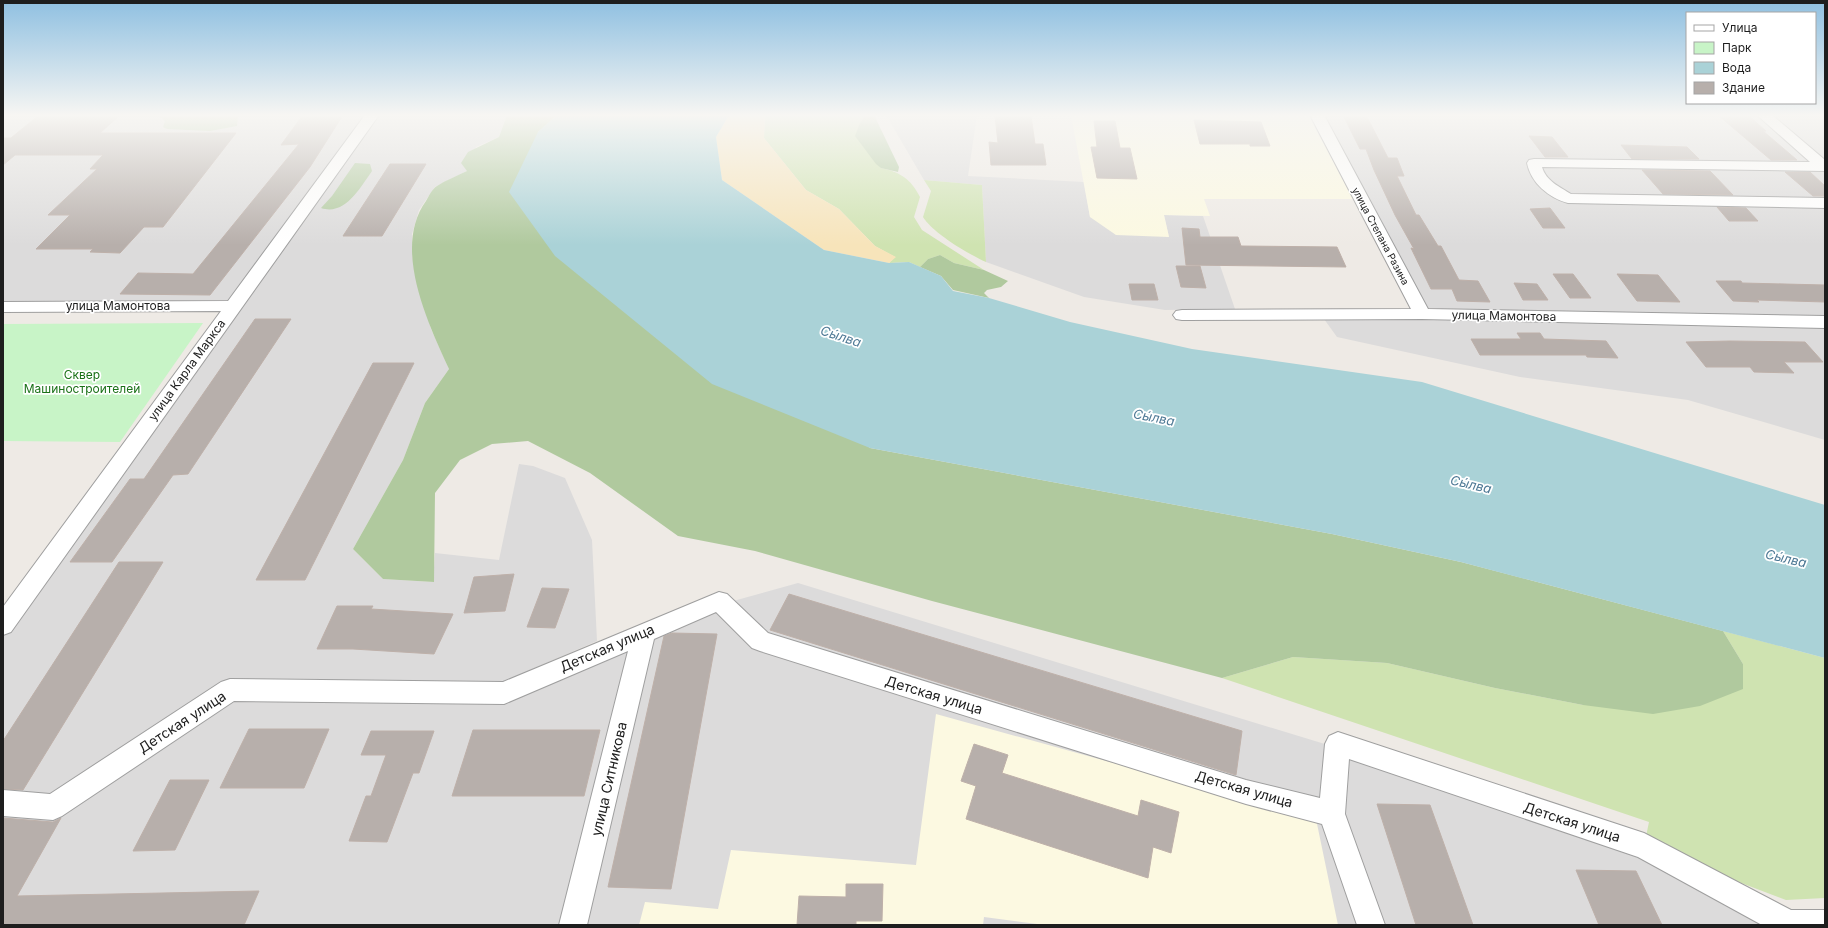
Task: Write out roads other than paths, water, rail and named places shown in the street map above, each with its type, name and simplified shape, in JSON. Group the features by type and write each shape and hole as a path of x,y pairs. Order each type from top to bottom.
{"street":[{"name":"улица Карла Маркса","path":"3,625 340,158"},
{"name":"улица Степана Разина","path":"1340,158 1422,314"},
{"path":"1814,158 1824,167"},
{"path":"1824,167 1534,163 1536,174 1544,184 1568,198 1825,203"},
{"name":"улица Мамонтова","path":"3,307 233,306"},
{"name":"улица Мамонтова","path":"1182,315 1422,314 1825,322"},
{"name":"Детская улица","path":"3,803 53,807 230,690 504,693 718,601 760,641 1246,792 1332,814 1338,744 1644,846 1789,924 1825,924"},
{"name":"улица Ситникова","path":"573,925 644,632"},
{"path":"1332,814 1371,925"}],"water":[{"name":"Сы́лва","path":"525,158 719,158 722,180 824,250 889,263 909,262 941,276 953,291 989,298 1070,322 1192,349 1422,382 1825,505 1825,658 1461,562 1332,534 870,448 712,384 555,256 509,192"}],"park label":[{"name":"Сквер Машиностроителей","path":"82,382"}]}
